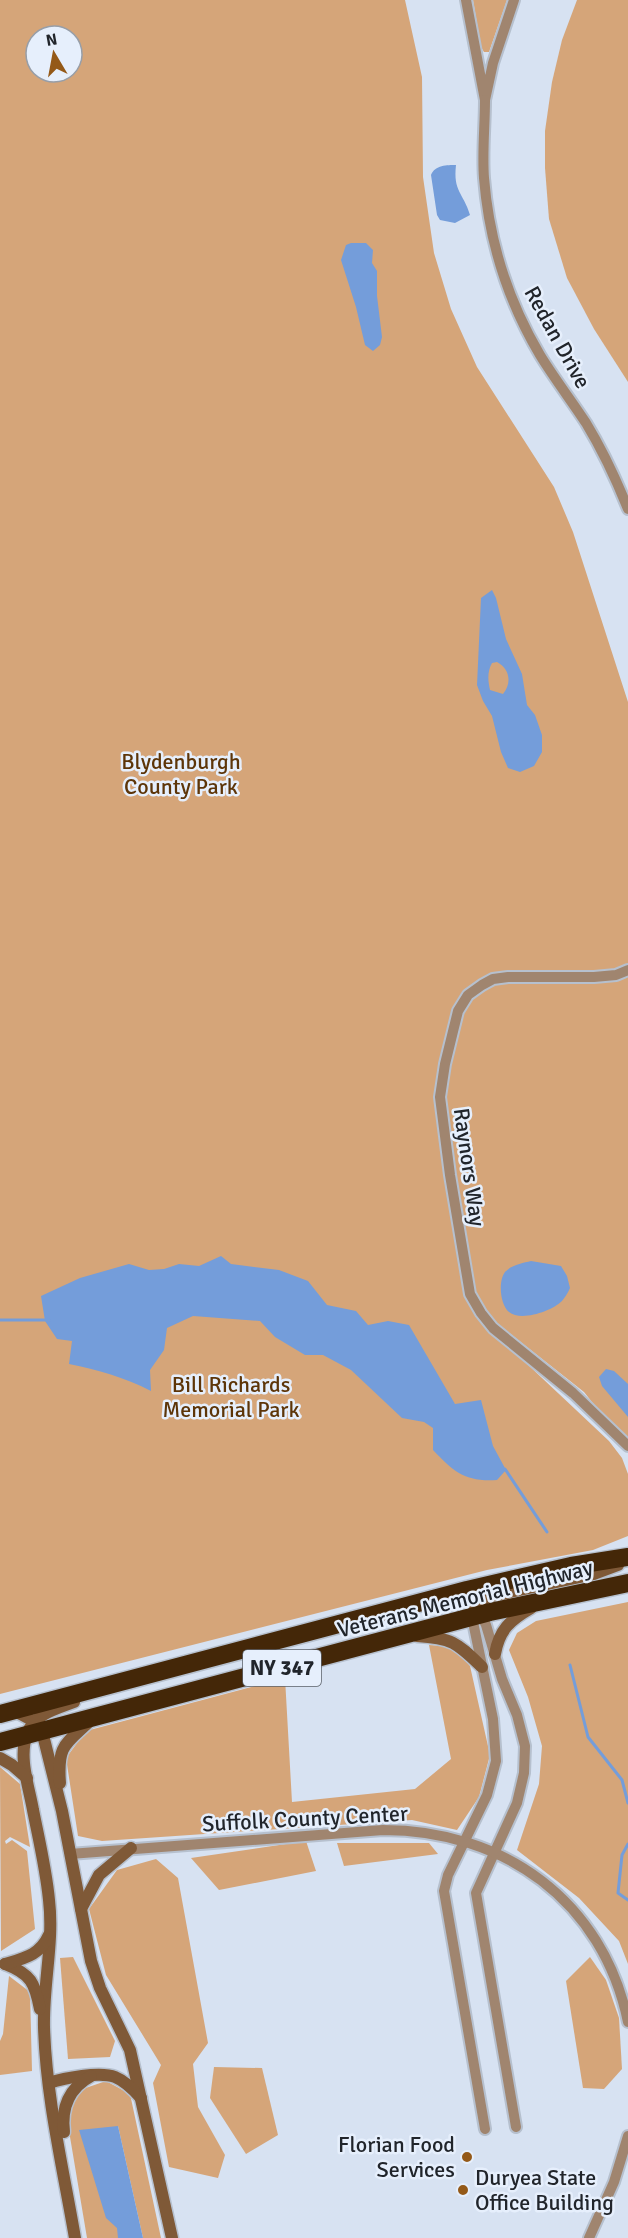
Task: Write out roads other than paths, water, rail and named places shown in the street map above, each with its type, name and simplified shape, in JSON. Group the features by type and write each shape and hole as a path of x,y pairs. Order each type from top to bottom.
{"highway":[{"name":"Veterans Memorial Highway","path":"7,1712 446,1595 532,1574 628,1557"},
{"name":"Veterans Memorial Highway","path":"0,1742 33,1730 93,1718 401,1636 476,1613 628,1583"}],"street":[{"name":"Redan Drive","path":"466,0 485,100"},
{"name":"Redan Drive","path":"514,0 493,63 485,100 484,177 494,240 505,280 518,312 537,350 600,447 628,509"},
{"name":"Raynors Way","path":"628,970 616,975 594,977 508,977 493,979 482,985 468,995 458,1011 444,1064 440,1097 450,1175 470,1294 493,1328 573,1393 628,1446"},
{"path":"602,1561 628,1547"},
{"path":"485,2128 445,1896 448,1875 487,1795 496,1761 495,1728 482,1667 476,1613 487,1598 594,1574 628,1562"},
{"path":"446,1595 465,1598 476,1613 495,1654 502,1679 517,1715 525,1746 524,1773 517,1803 476,1893 516,2127"},
{"path":"495,1654 499,1638 507,1624 545,1599"},
{"path":"401,1636 446,1639 460,1647 482,1667"},
{"path":"44,2025 51,1933 46,1876 24,1760 33,1730 46,1713 120,1682"},
{"path":"7,1712 26,1716 62,1811"},
{"path":"93,1718 68,1740 61,1752 58,1771 62,1811 93,1970 127,2041 172,2238"},
{"path":"0,1758 27,1778"},
{"name":"Suffolk County Center","path":"70,1854 383,1830 424,1832 465,1841 495,1852 534,1876 558,1896 584,1924 599,1945 611,1969 628,2022"},
{"path":"81,1908 99,1875 131,1848"},
{"path":"51,1933 38,1952 28,1958 5,1964 18,1969 32,1980 38,1996 44,2025 48,2083 75,2238"},
{"path":"48,2083 105,2074 114,2076 129,2085 141,2098"},
{"path":"70,2211 71,2172 63,2112 72,2092 92,2076"},
{"path":"589,2238 614,2182 628,2136"}],"water":[{"path":"456,165 457,187 470,215 455,223 440,220 437,215 431,175 438,167"},
{"path":"366,243 373,250 372,263 377,271 377,296 382,337 380,345 373,351 365,345 341,260 346,245"},
{"path":"492,590 496,598 506,639 522,674 527,705 535,715 542,735 542,752 534,766 520,772 508,768 501,752 492,716 477,685 481,598","holes":["497,662 508,676 508,685 503,694 490,690 488,680 492,663"]},
{"path":"221,1256 231,1264 279,1270 308,1281 327,1305 356,1311 368,1325 388,1321 409,1325 455,1404 481,1400 493,1446 506,1470 497,1480 486,1480 468,1477 454,1470 433,1450 433,1428 424,1422 402,1418 351,1370 323,1355 305,1355 275,1337 260,1321 193,1316 167,1328 164,1350 150,1370 151,1391 111,1374 69,1364 72,1341 57,1339 45,1321 41,1296 80,1278 129,1264 149,1270 164,1269 179,1264 199,1266"},
{"path":"531,1261 561,1266 570,1288 562,1301 551,1308 528,1316 514,1315 506,1309 502,1299 501,1281 505,1272 510,1268"},
{"path":"606,1369 614,1371 628,1384 628,1417 602,1386 599,1377"},
{"path":"118,2126 143,2238 118,2238 117,2228 106,2218 79,2130"}],"waterway":[{"path":"0,1320 49,1320"},
{"path":"505,1469 547,1532"},
{"path":"570,1665 588,1737 622,1780 628,1803"},
{"path":"628,1844 622,1855 618,1893 628,1900"}],"place":[{"name":"Florian Food Services","path":"467,2157"},
{"name":"Duryea State Office Building","path":"463,2190"}],"park label":[{"name":"Blydenburgh County Park","path":"181,774"},
{"name":"Bill Richards Memorial Park","path":"231,1396"}]}
